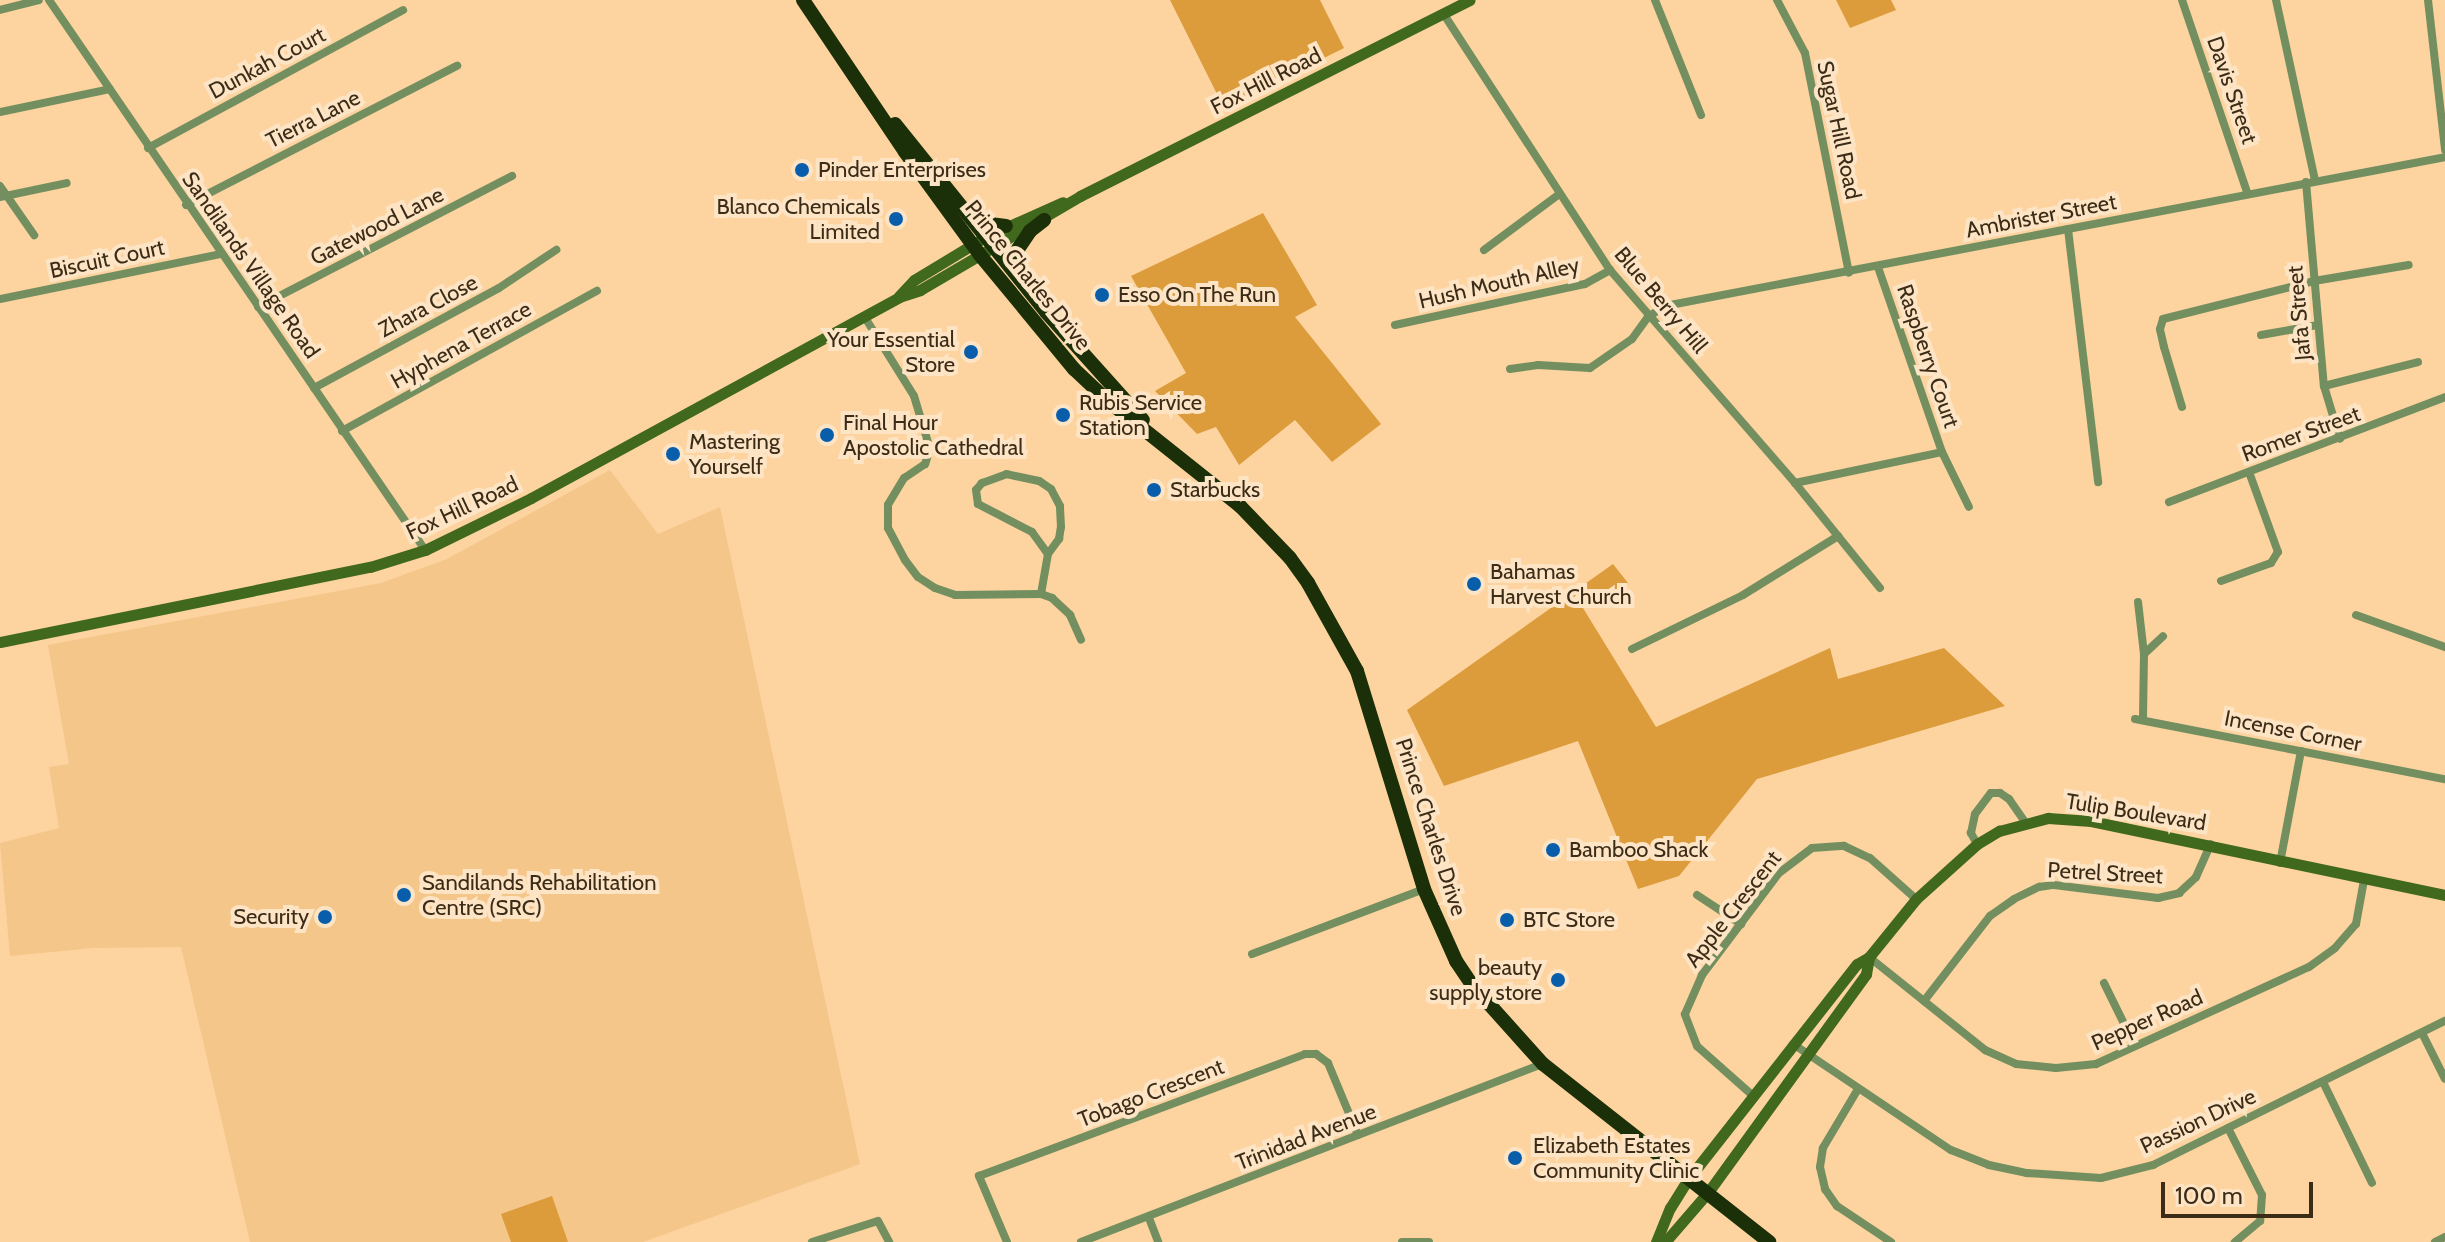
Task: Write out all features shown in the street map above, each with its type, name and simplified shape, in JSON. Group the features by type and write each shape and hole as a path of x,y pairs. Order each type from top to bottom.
{"highway":[{"name":"Prince Charles Drive","path":"803,0 905,152 983,246 1074,369 1108,401 1240,506 1273,538 1324,608 1357,671 1424,889 1461,968 1495,1013 1543,1064 1709,1191 1769,1242"},
{"name":"Prince Charles Drive","path":"875,103 913,143 963,208 983,246 1019,279 1172,452"},
{"path":"963,208 983,221 1006,226"},
{"path":"1019,279 1015,265 1018,249 1030,231 1044,220"}],"main road":[{"name":"Fox Hill Road","path":"983,246 1006,226 1080,196 1468,0"},
{"name":"Fox Hill Road","path":"0,642 370,567 425,550 531,498 899,297 914,280 1044,220 1080,196"},
{"name":"Tulip Boulevard","path":"1656,1242 1670,1208 1689,1178 1751,1094 1857,964 1869,957 1916,899 1977,844 1999,831 2048,818 2091,821 2211,844 2280,863 2445,895"},
{"name":"Tulip Boulevard","path":"1665,1242 1709,1191 1805,1053 1866,974 1869,957"}],"street":[{"path":"0,10 39,0"},
{"name":"Sandilands Village Road","path":"49,0 186,205 425,550"},
{"path":"1655,0 1701,115"},
{"name":"Sugar Hill Road","path":"1777,0 1805,53 1849,273"},
{"name":"Davis Street","path":"2182,0 2247,192"},
{"name":"Jafa Street","path":"2276,0 2310,181 2314,281 2324,386 2340,439"},
{"path":"2428,0 2445,150"},
{"name":"Dunkah Court","path":"148,148 403,10"},
{"name":"Blue Berry Hill","path":"1443,13 1558,195 1610,270 1795,483 1880,588"},
{"name":"Tierra Lane","path":"186,205 457,66"},
{"path":"0,112 110,89"},
{"name":"Ambrister Street","path":"1648,317 1665,306 1849,273 2247,192 2445,157"},
{"name":"Gatewood Lane","path":"258,307 512,176"},
{"path":"3,197 67,183"},
{"path":"0,186 3,197 34,235"},
{"path":"1484,250 1558,195"},
{"path":"2068,229 2098,482"},
{"name":"Zhara Close","path":"314,388 499,288 556,250"},
{"name":"Biscuit Court","path":"0,299 221,254"},
{"path":"2182,407 2160,329 2163,319 2314,281 2409,265"},
{"name":"Raspberry Court","path":"1795,483 1942,452 1878,267"},
{"name":"Hush Mouth Alley","path":"1395,325 1585,284 1610,270"},
{"name":"Hyphena Terrace","path":"342,431 597,291"},
{"path":"864,316 914,396 930,449 925,464 904,478 888,505 888,528 905,560 918,577 955,595 1041,594 1062,605 1081,640"},
{"path":"1510,369 1538,365 1590,368 1632,339 1648,317"},
{"path":"2261,335 2318,325"},
{"path":"2324,386 2418,362"},
{"name":"Romer Street","path":"2169,502 2445,397"},
{"path":"1942,452 1969,507"},
{"path":"2221,581 2271,563 2278,552 2249,472"},
{"path":"1041,594 1048,554 1059,539 1061,527 1060,506 1051,489 1039,481 1007,474 982,483 976,490 978,504 1032,532 1048,554"},
{"path":"1632,649 1743,595 1838,536"},
{"path":"2138,602 2144,654"},
{"path":"2356,615 2445,647"},
{"path":"2144,654 2163,636"},
{"name":"Incense Corner","path":"2144,654 2139,719 2445,779"},
{"path":"2280,863 2301,751"},
{"path":"1977,844 1971,833 1975,814 1991,793 2000,793 2009,799 2025,822"},
{"name":"Petrel Street","path":"1924,1001 1990,916 2014,899 2039,887 2054,885 2158,898 2179,893 2196,877 2211,844"},
{"name":"Apple Crescent","path":"1751,1094 1697,1046 1685,1014 1702,975 1790,861 1824,845 1860,852 1916,899"},
{"name":"Pepper Road","path":"1869,957 1985,1050 2016,1064 2056,1068 2096,1064 2309,967 2335,948 2356,924 2364,880"},
{"path":"1252,954 1424,889"},
{"path":"1697,895 1741,924"},
{"path":"2104,983 2135,1046"},
{"name":"Passion Drive","path":"1793,1044 1951,1150 1989,1165 2027,1173 2101,1178 2153,1165 2445,1021"},
{"path":"2422,1033 2445,1079"},
{"name":"Tobago Crescent","path":"1007,1242 979,1176 1305,1054 1316,1054 1328,1063 1358,1135"},
{"name":"Trinidad Avenue","path":"1081,1242 1543,1064"},
{"path":"2323,1082 2372,1183"},
{"path":"1858,1089 1823,1148 1820,1167 1825,1189 1837,1206 1891,1242"},
{"path":"2228,1128 2262,1195 2260,1221 2235,1242"},
{"path":"1149,1218 1158,1242"},
{"path":"812,1242 878,1221 889,1242"},
{"path":"2435,1242 2445,1237"},
{"path":"1402,1242 1429,1242"}],"shaded area":[{"path":"1170,0 1320,0 1344,48 1224,108"},
{"path":"1836,0 1891,0 1896,10 1850,28"},
{"path":"1263,213 1317,305 1295,317 1381,424 1332,462 1295,420 1239,465 1216,427 1197,434 1155,391 1186,373 1131,276"},
{"name":"Sandilands Rehabilitation Centre (SRC)","path":"610,470 658,534 720,507 860,1164 643,1242 250,1242 181,947 93,948 10,956 0,843 59,828 49,767 69,764 48,645 381,583 447,559"},
{"path":"1613,564 1628,583 1583,608 1656,727 1830,648 1838,679 1944,648 2005,706 1757,779 1679,876 1638,889 1578,741 1444,786 1407,710"},
{"path":"552,1196 568,1242 511,1242 501,1214"}],"place":[{"name":"Pinder Enterprises","path":"802,170"},
{"name":"Blanco Chemicals Limited","path":"896,219"},
{"name":"Esso On The Run","path":"1102,295"},
{"name":"Your Essential Store","path":"971,352"},
{"name":"Rubis Service Station","path":"1063,415"},
{"name":"Final Hour Apostolic Cathedral","path":"827,435"},
{"name":"Mastering Yourself","path":"673,454"},
{"name":"Starbucks","path":"1154,490"},
{"name":"Bahamas Harvest Church","path":"1474,584"},
{"name":"Bamboo Shack","path":"1553,850"},
{"name":"Sandilands Rehabilitation Centre (SRC)","path":"404,895"},
{"name":"Security","path":"325,917"},
{"name":"BTC Store","path":"1507,920"},
{"name":"beauty supply store","path":"1558,980"},
{"name":"Elizabeth Estates Community Clinic","path":"1515,1158"}]}
